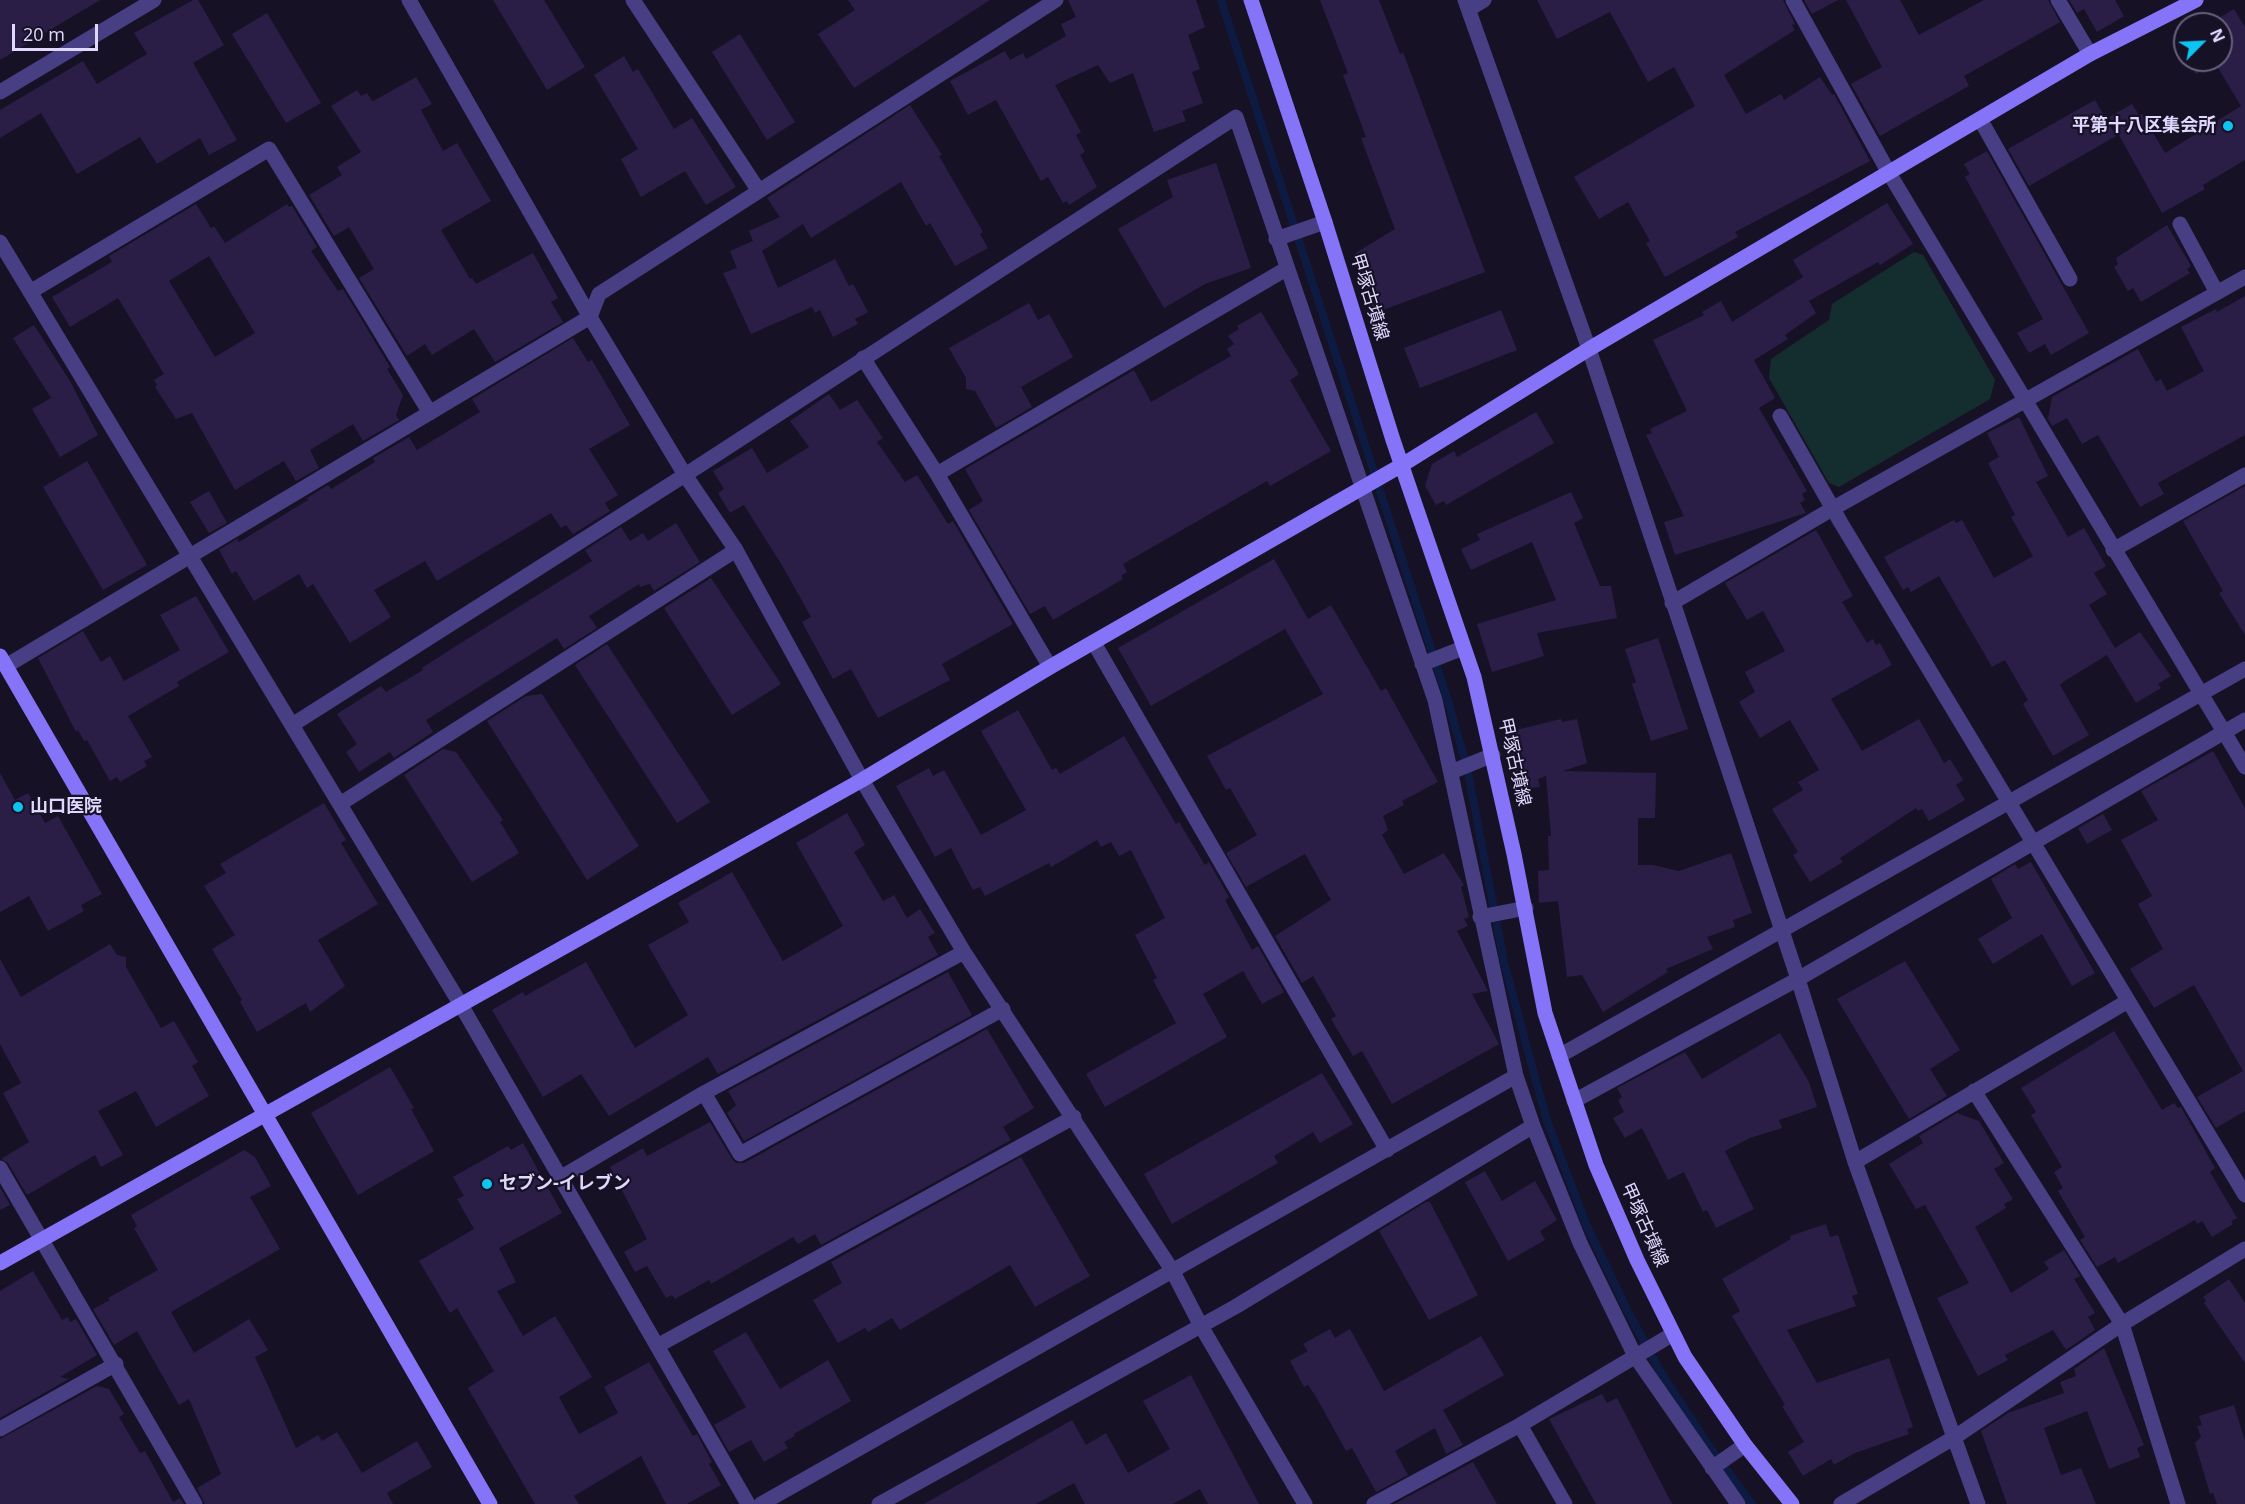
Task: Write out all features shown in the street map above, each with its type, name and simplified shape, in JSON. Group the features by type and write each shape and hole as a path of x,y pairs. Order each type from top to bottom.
{"street":[{"path":"0,92 154,0"},
{"path":"409,0 591,317 686,474 736,550 862,780 964,952 1172,1270 1305,1504"},
{"path":"633,0 759,191"},
{"path":"490,1504 3,661 189,556 591,317 599,294 1056,0"},
{"name":"甲塚古墳線","path":"1251,0 1325,222 1396,469 1474,677 1526,908 1545,1013 1600,1175 1667,1338 1702,1385 1740,1449 1792,1504"},
{"path":"1484,0 1467,4 1589,349 1671,603 1798,979 1855,1162 1978,1504"},
{"path":"1793,0 1889,173 2245,767"},
{"path":"2058,0 2090,54"},
{"path":"0,1263 862,780 1050,667 1396,469 1589,349 2090,54 2196,0"},
{"path":"292,725 686,474 1236,117 1291,235 1286,269 1365,486 1435,700 1516,1076 1533,1126 1580,1244 1639,1354 1738,1504"},
{"path":"1980,119 2070,279"},
{"path":"30,292 269,149 430,413"},
{"path":"1291,235 1325,222"},
{"path":"2180,224 2216,291"},
{"path":"0,242 461,1005 748,1504"},
{"path":"937,474 1286,269"},
{"path":"1671,603 1832,509 2216,291 2245,277"},
{"path":"863,358 937,474 1050,667"},
{"path":"1780,416 1832,509 2245,1195"},
{"path":"2113,550 2245,475"},
{"path":"340,804 736,550"},
{"path":"1094,643 1387,1150"},
{"path":"1422,664 1463,648"},
{"path":"1559,1056 2245,669"},
{"path":"1574,1101 1798,979 2245,720"},
{"path":"1451,772 1493,755"},
{"path":"1480,917 1526,908"},
{"path":"560,1178 704,1093 964,952"},
{"path":"1855,1162 2128,1001"},
{"path":"704,1093 740,1154 1003,1009"},
{"path":"761,1504 1516,1076"},
{"path":"1974,1091 2122,1324 2178,1504"},
{"path":"657,1346 1074,1117"},
{"path":"879,1504 1202,1326 1533,1126"},
{"path":"0,1168 116,1364 195,1504"},
{"path":"1841,1504 1955,1437 2122,1324 2245,1249"},
{"path":"1374,1504 1520,1425 1667,1338"},
{"path":"0,1429 116,1364"},
{"path":"1520,1425 1565,1504"},
{"path":"1715,1466 1740,1449"}],"green space":[{"path":"1914,252 1923,255 1995,380 1990,399 1839,487 1829,483 1769,378 1771,359 1829,320 1832,304"}],"building":[{"path":"0,0 100,0 0,60"},
{"path":"193,0 198,0 224,45 193,63 237,140 209,155 200,138 157,164 140,137 77,174 41,113 0,138 0,110 83,61 97,84 147,54 134,33"},
{"path":"493,0 544,0 585,67 547,90"},
{"path":"848,0 990,0 854,88 818,34 855,10"},
{"path":"1068,0 1196,0 1205,27 1188,35 1200,69 1192,72 1203,103 1182,111 1186,121 1154,132 1133,73 1110,83 1098,65 1055,85 1081,132 1076,135 1085,152 1080,155 1097,187 1069,205 1067,201 1063,203 1048,177 1041,181 996,100 968,115 950,81 1005,51 1010,60 1023,53 1026,59 1066,36 1061,24 1076,17"},
{"path":"1320,0 1379,0 1400,54 1403,52 1485,272 1375,313 1354,254 1395,229 1361,138 1366,137 1343,75 1348,73"},
{"path":"1537,0 1783,0 1795,24 1792,25 1795,30 1724,75 1746,114 1781,94 1784,100 1820,77 1832,95 1834,94 1870,161 1735,232 1738,237 1665,277 1646,243 1650,241 1628,202 1599,219 1574,177 1695,106 1674,67 1648,82 1610,12 1557,39"},
{"path":"1804,0 1838,0 1812,14"},
{"path":"1846,0 1900,0 1919,35 1984,0 2048,0 2060,22 1964,76 1969,86 1880,136 1851,84 1882,67"},
{"path":"2069,0 2115,0 2124,16 2097,32 2084,9 2077,13"},
{"path":"2234,9 2245,27 2245,160 2203,185 2205,189 2162,213 2109,117 2132,104 2139,115 2142,114 2165,153 2241,106 2220,72 2233,72 2233,12 2229,12"},
{"path":"267,13 321,103 286,123 232,34"},
{"path":"740,34 795,122 767,140 712,52"},
{"path":"624,56 633,72 638,69 674,129 692,118 736,187 706,205 685,171 641,197 621,159 638,149 594,75"},
{"path":"416,77 432,104 421,110 443,151 457,143 491,201 441,230 470,279 472,278 476,284 533,253 558,298 551,302 563,322 495,362 474,329 432,355 425,344 407,356 359,278 374,269 349,227 334,236 309,195 342,175 337,167 361,152 331,106 357,90 361,96 367,93 372,101 375,100"},
{"path":"2095,100 2116,136 2029,186 2008,149"},
{"path":"910,105 942,155 939,156 983,232 980,234 988,248 955,266 930,223 926,226 901,182 811,238 803,224 762,251 778,288 835,259 849,286 853,284 868,312 855,319 858,324 833,337 820,310 815,313 812,307 751,334 723,273 737,268 730,251 753,241 749,231 780,217 767,198"},
{"path":"1987,151 2089,333 2051,355 2045,344 2029,353 2017,333 2043,319 1965,177 1970,174 1964,164"},
{"path":"1216,163 1251,268 1205,284 1164,308 1118,229 1173,197 1167,180"},
{"path":"1887,203 1913,244 1880,265 1878,262 1809,301 1816,313 1785,335 1788,339 1754,360 1775,398 1759,408 1807,491 1802,494 1805,500 1800,503 1806,513 1675,555 1664,522 1684,516 1646,435 1652,433 1650,429 1687,411 1653,340 1704,315 1702,312 1721,301 1732,322 1803,277 1793,260"},
{"path":"196,204 211,228 214,226 225,243 287,204 289,207 292,206 317,247 311,251 338,291 343,289 390,367 387,369 403,395 396,415 399,420 363,441 353,424 310,450 319,468 296,481 284,461 235,490 192,413 176,419 155,387 157,385 154,380 164,374 118,298 70,327 52,297 112,262 109,256","holes":["209,256 255,333 215,357 169,281"]},
{"path":"2167,225 2191,266 2187,269 2190,273 2141,302 2133,288 2128,291 2114,267 2118,264 2116,258"},
{"path":"2245,296 2245,435 2158,483 2164,494 2140,507 2098,435 2082,444 2067,418 2052,426 2048,419 2052,397 2138,349 2156,382 2161,379 2167,391 2204,371 2181,327 2216,309 2217,312"},
{"path":"1029,303 1038,320 1049,314 1073,357 1021,387 1032,407 996,428 975,391 966,389 966,378 949,348"},
{"path":"1501,310 1517,350 1420,388 1404,348"},
{"path":"1261,312 1299,374 1290,380 1331,451 1270,486 1267,481 1123,564 1127,572 1121,576 1123,579 1053,620 1045,606 1030,614 969,510 983,501 965,469 1134,370 1151,402 1231,356 1227,349 1234,344 1228,336 1239,329 1237,326"},
{"path":"34,325 70,381 98,435 60,457 32,409 51,398 13,338"},
{"path":"573,338 588,362 592,360 630,425 589,449 618,495 605,503 610,511 573,534 566,525 561,528 551,513 437,581 425,561 374,590 391,617 350,643 313,584 307,588 299,574 254,601 236,571 232,574 219,550 237,539 239,542 308,500 307,498 328,485 331,489 375,462 373,458 409,437 417,450 480,412 472,399"},
{"path":"829,394 840,410 857,400 883,438 877,442 905,482 917,475 948,524 953,521 1013,624 942,664 950,680 878,718 851,669 833,679 802,622 811,617 783,567 744,505 730,513 718,493 724,489 713,471 752,448 767,473 809,447 790,421"},
{"path":"1536,412 1554,443 1446,505 1444,501 1436,505 1425,486 1432,464 1454,451 1457,457"},
{"path":"2019,417 2048,476 2036,482 2068,537 2084,528 2106,566 2094,573 2107,594 2089,605 2115,648 2140,632 2171,676 2158,684 2161,688 2136,703 2107,655 2063,682 2060,685 2089,735 2053,756 2023,704 2028,700 2005,660 1992,667 1939,576 1911,592 1908,587 1903,590 1884,557 1954,520 1956,523 1962,520 1994,578 2033,556 2011,517 2015,515 1988,463 1999,457 1987,433"},
{"path":"87,461 147,565 103,590 43,487"},
{"path":"2245,486 2245,635 2219,593 2223,591 2183,521"},
{"path":"209,491 227,523 209,533 190,502"},
{"path":"1571,492 1583,518 1574,523 1600,586 1611,586 1617,618 1537,633 1544,656 1492,672 1477,624 1556,600 1532,542 1471,570 1461,549 1480,540 1477,534"},
{"path":"676,523 700,562 654,591 650,584 640,587 639,584 589,616 597,628 564,649 557,638 426,720 433,732 394,758 390,752 359,772 346,752 357,744 337,714 381,686 386,692 423,670 422,668 456,646 592,561 585,550 621,527 630,541 643,533 648,541"},
{"path":"1816,530 1853,596 1842,602 1867,643 1873,639 1876,645 1880,643 1892,665 1831,699 1862,751 1919,719 1944,763 1950,759 1963,780 1956,785 1965,800 1929,821 1922,809 1918,811 1916,808 1840,858 1843,862 1810,882 1793,855 1798,852 1772,809 1803,790 1798,782 1819,770 1790,720 1760,738 1739,702 1755,692 1745,672 1785,651 1763,611 1747,620 1725,583"},
{"path":"1274,559 1308,619 1331,605 1381,691 1386,688 1438,782 1402,801 1404,805 1383,816 1388,830 1382,835 1404,874 1444,853 1464,885 1461,887 1469,917 1464,919 1468,926 1457,931 1488,991 1472,994 1499,1044 1392,1104 1362,1051 1353,1056 1331,1019 1336,1016 1313,976 1302,983 1275,936 1331,900 1305,854 1246,887 1226,853 1257,835 1230,788 1226,790 1207,756 1323,694 1285,629 1151,706 1118,648"},
{"path":"711,578 781,684 732,715 664,608"},
{"path":"196,596 229,652 177,682 179,686 128,716 152,757 144,761 147,766 120,782 117,777 110,781 87,740 84,741 78,730 76,732 38,658 83,631 101,662 110,656 124,681 180,650 160,615"},
{"path":"1658,638 1688,729 1651,741 1632,684 1636,682 1625,649"},
{"path":"607,644 710,802 677,823 575,665"},
{"path":"542,694 639,846 587,880 487,721 526,696"},
{"path":"1018,710 1052,770 1056,768 1060,774 1124,736 1176,824 1179,822 1205,865 1209,862 1229,897 1225,900 1252,950 1258,946 1284,992 1262,1004 1243,971 1203,994 1227,1037 1105,1107 1086,1074 1176,1023 1153,980 1157,978 1135,935 1165,918 1131,850 1119,856 1111,842 1101,847 1097,840 1051,867 1049,863 985,896 980,887 973,890 951,848 935,857 896,786 929,768 933,776 944,770 981,835 1026,810 981,731"},
{"path":"1561,719 1562,722 1577,719 1587,763 1563,771 1656,773 1655,818 1638,818 1638,865 1653,865 1679,871 1731,853 1752,913 1733,920 1735,927 1707,937 1713,949 1666,969 1668,972 1603,1012 1582,975 1567,977 1558,901 1539,903 1538,871 1549,870 1548,836 1551,836 1546,776 1538,779 1540,787 1517,790 1504,733"},
{"path":"443,749 456,752 503,820 500,822 519,853 472,882 404,775"},
{"path":"2213,751 2245,808 2245,1111 2216,1128 2197,1097 2243,1071 2194,985 2154,1008 2130,969 2163,949 2138,904 2152,896 2121,840 2158,820 2141,791"},
{"path":"0,773 15,800 28,793 45,823 58,816 102,894 81,905 84,911 48,931 29,896 0,912"},
{"path":"324,803 346,840 341,843 378,904 318,940 345,986 310,1012 306,1003 257,1032 240,1002 242,1000 212,949 235,935 204,886 226,873 220,864"},
{"path":"847,813 865,845 854,852 883,901 894,895 907,918 920,909 935,933 928,937 938,955 718,1074 708,1057 609,1116 581,1074 543,1097 492,1010 523,992 525,996 586,962 635,1048 688,1015 648,945 689,922 678,903 732,872 783,961 843,926 796,843"},
{"path":"2103,814 2112,830 2087,844 2078,828"},
{"path":"2031,862 2095,973 2072,986 2042,934 1993,964 1978,939 2012,918 1991,879 2015,864 2018,869"},
{"path":"110,944 117,955 126,957 126,967 161,1028 174,1021 198,1062 192,1066 209,1096 156,1127 136,1091 98,1111 123,1155 101,1167 95,1155 27,1195 8,1163 1,1159 29,1142 3,1093 21,1083 0,1044 0,959 21,997"},
{"path":"1905,961 1960,1050 1930,1069 1947,1096 1909,1119 1837,999"},
{"path":"948,972 972,1015 744,1141 727,1113 736,1105 728,1091"},
{"path":"987,1029 1034,1108 1003,1127 1011,1140 821,1245 815,1234 798,1244 793,1237 711,1284 709,1280 675,1299 672,1295 666,1298 647,1266 635,1272 624,1252 647,1239 610,1167 643,1148 647,1156 710,1122 732,1159 736,1163 744,1163"},
{"path":"2114,1031 2162,1110 2174,1103 2178,1108 2181,1107 2215,1168 2210,1172 2237,1218 2231,1221 2233,1224 2212,1237 2202,1221 2197,1224 2195,1220 2118,1263 2115,1257 2097,1267 2080,1240 2085,1237 2058,1191 2063,1188 2054,1172 2062,1167 2031,1115 2036,1112 2021,1088"},
{"path":"1780,1033 1809,1082 1817,1107 1779,1120 1782,1128 1750,1138 1725,1151 1754,1209 1716,1228 1707,1210 1703,1212 1684,1172 1668,1180 1642,1128 1625,1138 1613,1118 1624,1112 1618,1100 1622,1097 1617,1088 1685,1052 1702,1079"},
{"path":"390,1067 414,1108 411,1109 434,1151 358,1195 311,1113"},
{"path":"1322,1073 1353,1124 1320,1143 1313,1132 1274,1156 1278,1163 1172,1224 1144,1174"},
{"path":"1957,1113 1979,1121 2004,1163 1994,1169 2013,1199 2004,1204 2006,1208 1975,1227 2011,1293 2049,1269 2044,1262 2064,1250 2080,1276 2074,1279 2095,1313 2088,1317 2095,1330 2066,1350 2053,1330 2005,1355 2008,1360 1978,1376 1937,1298 1969,1283 1925,1205 1916,1209 1889,1164 1923,1143 1919,1136"},
{"path":"523,1143 562,1213 499,1248 516,1282 497,1291 523,1336 555,1316 592,1377 559,1397 579,1434 618,1413 604,1387 649,1362 693,1436 697,1434 712,1462 709,1464 721,1485 687,1504 666,1504 641,1456 574,1496 579,1504 535,1504 468,1388 494,1371 457,1308 450,1313 419,1261 474,1229 457,1199 464,1196 453,1177 508,1146 511,1150"},
{"path":"244,1150 255,1157 271,1186 250,1197 280,1249 171,1312 194,1353 249,1319 268,1350 255,1357 296,1448 318,1435 322,1441 337,1432 362,1473 417,1441 432,1467 387,1493 393,1504 205,1504 197,1488 221,1474 189,1399 179,1405 137,1331 114,1345 93,1309 158,1270 134,1228 137,1226 131,1215"},
{"path":"1021,1157 1090,1276 1035,1307 1010,1265 900,1330 892,1318 868,1332 865,1328 838,1343 813,1300 842,1283 831,1262"},
{"path":"1485,1171 1502,1201 1535,1181 1557,1220 1540,1231 1545,1240 1508,1261 1465,1182"},
{"path":"0,1187 10,1205 0,1210"},
{"path":"1426,1202 1430,1202 1478,1295 1429,1320 1379,1231"},
{"path":"1826,1224 1830,1237 1838,1235 1858,1294 1852,1296 1856,1306 1787,1330 1817,1383 1889,1358 1913,1427 1907,1429 1909,1434 1855,1453 1834,1465 1831,1459 1803,1476 1788,1452 1804,1442 1782,1406 1785,1405 1732,1316 1740,1311 1722,1279 1791,1239 1790,1236"},
{"path":"33,1271 62,1320 68,1317 70,1322 76,1319 97,1355 60,1377 69,1379 0,1418 0,1291"},
{"path":"2229,1279 2245,1303 2245,1363 2204,1303 2206,1301 2203,1297"},
{"path":"1330,1329 1335,1338 1350,1329 1384,1391 1481,1336 1504,1375 1443,1410 1463,1445 1446,1454 1435,1428 1395,1451 1408,1475 1376,1492 1352,1448 1346,1451 1315,1395 1308,1385 1304,1387 1290,1361 1308,1351 1303,1344"},
{"path":"746,1332 780,1389 828,1360 851,1401 794,1434 795,1436 784,1442 788,1448 764,1462 751,1440 729,1452 714,1425 746,1407 713,1351"},
{"path":"2104,1348 2144,1445 2137,1448 2140,1457 2109,1469 2087,1411 2044,1428 2061,1475 2081,1468 2096,1504 2007,1504 1981,1431 2008,1413 2064,1393 2060,1382 2076,1376 2074,1369"},
{"path":"1191,1375 1259,1504 1208,1504 1200,1489 1173,1504 1085,1504 1074,1483 1036,1504 924,1504 1072,1420 1086,1445 1106,1433 1128,1473 1170,1449 1143,1401"},
{"path":"97,1386 109,1389 124,1414 119,1417 140,1453 145,1451 173,1502 180,1498 184,1504 0,1504 0,1439"},
{"path":"1602,1394 1607,1403 1617,1398 1672,1504 1596,1504 1549,1419"},
{"path":"2234,1405 2245,1441 2245,1504 2217,1504 2213,1493 2210,1494 2195,1443 2201,1437 2197,1426 2202,1425 2199,1416"},
{"path":"1473,1462 1497,1504 1394,1504"}],"waterway":[{"path":"1221,0 1449,704 1468,772 1504,962 1546,1118 1586,1224 1628,1312 1660,1371 1707,1443 1752,1504"}],"place":[{"name":"平第十八区集会所","path":"2228,126"},
{"name":"山口医院","path":"18,807"},
{"name":"セブン-イレブン","path":"487,1184"}]}
